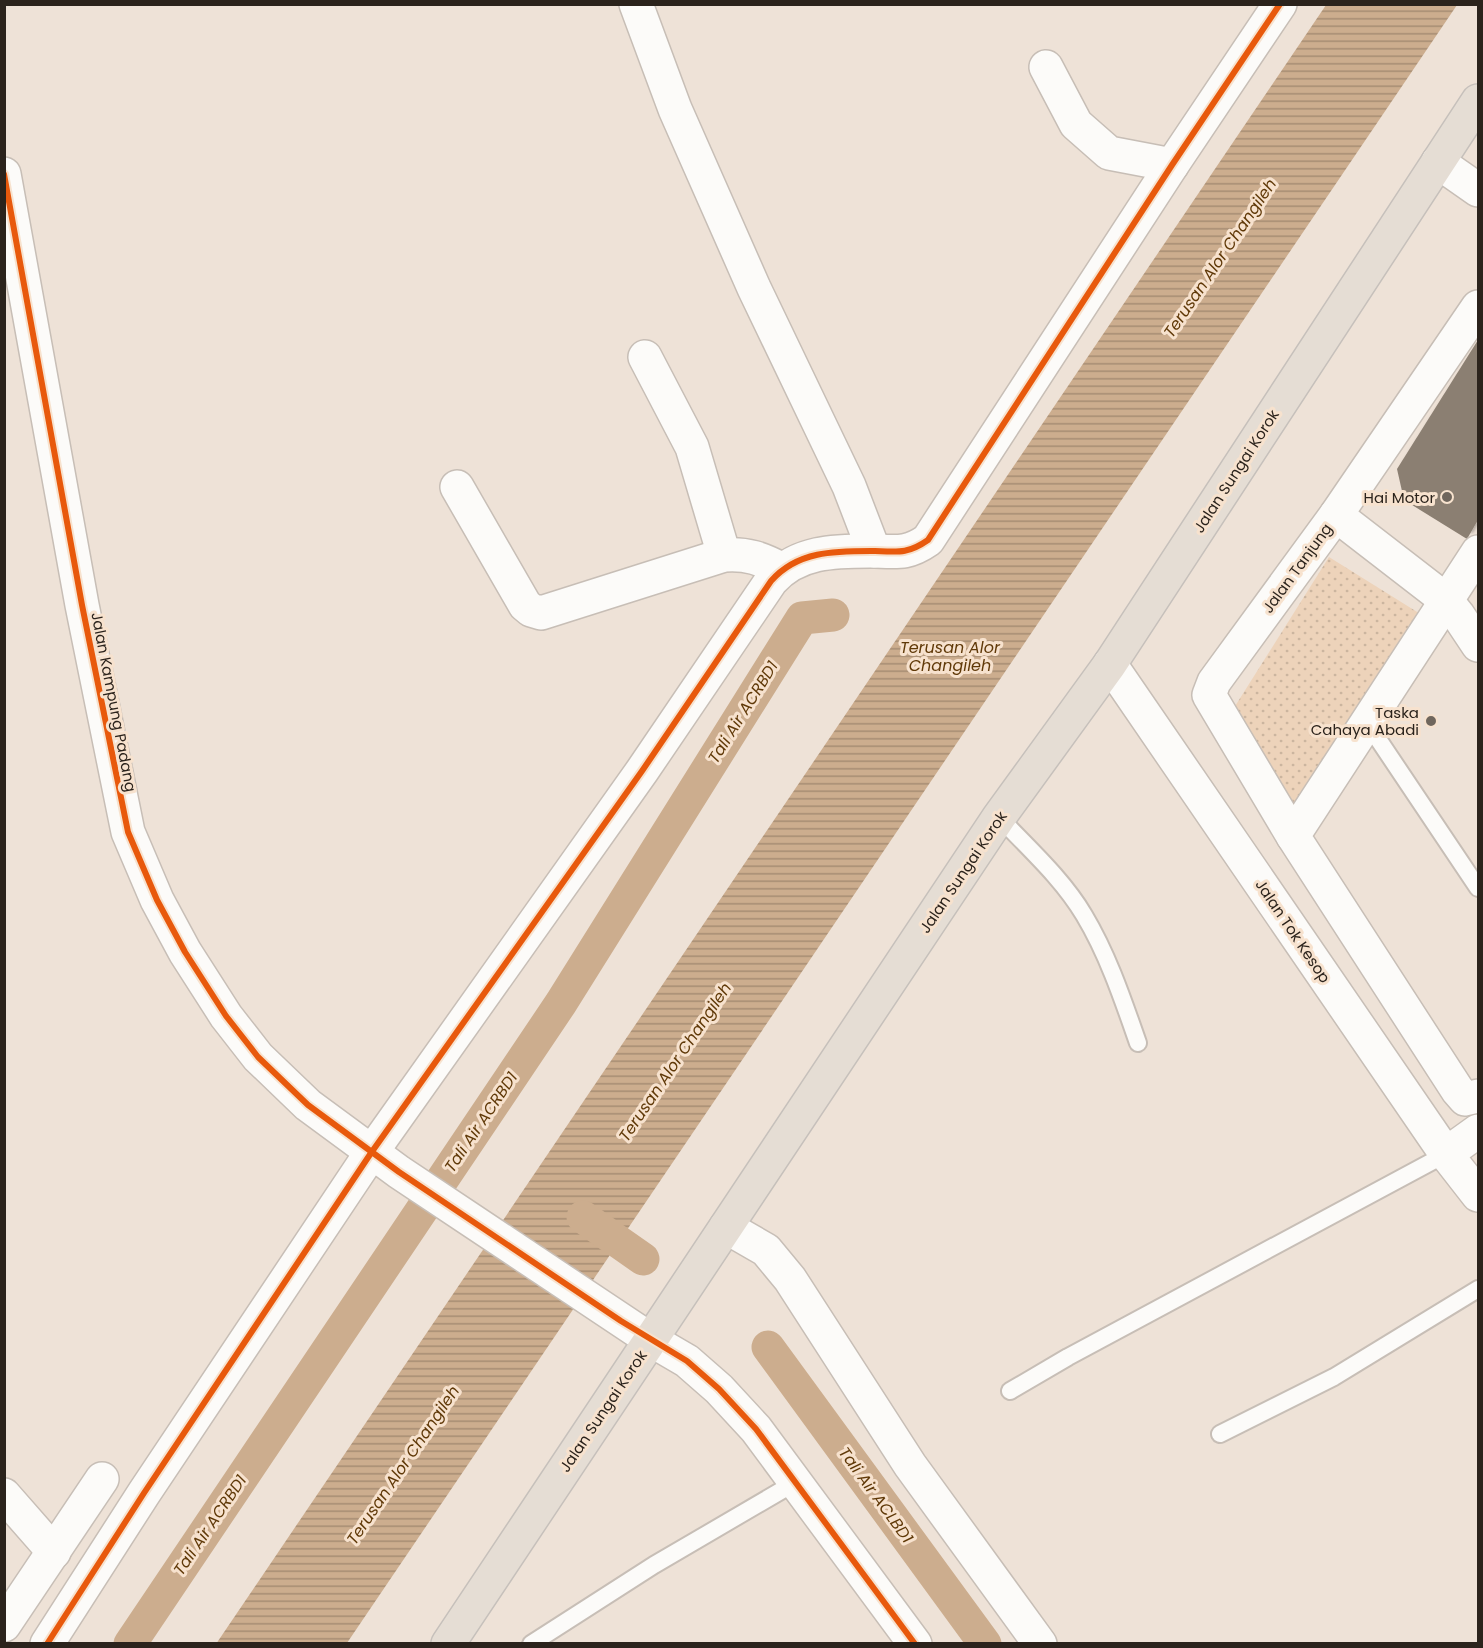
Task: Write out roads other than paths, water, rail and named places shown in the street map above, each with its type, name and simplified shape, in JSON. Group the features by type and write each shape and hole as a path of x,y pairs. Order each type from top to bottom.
{"main road":[{"name":"Jalan Sungai Korok","path":"448,1644 999,817 1110,664 1479,101"}],"street":[{"path":"636,4 675,109 754,288 849,486 874,551"},
{"path":"47,1644 144,1493 385,1162 635,781 771,581 791,563 824,552 899,552 915,549 928,540 1172,165 1280,4"},
{"path":"1046,67 1076,124 1109,153 1172,165"},
{"path":"1438,162 1479,190"},
{"name":"Jalan Kampung Padang","path":"4,174 82,605 128,832 157,900 184,952 226,1017 258,1057 308,1105 385,1162 621,1321 687,1361 719,1389 756,1429 915,1644"},
{"name":"Jalan Tanjung","path":"1293,836 1209,694 1214,682 1336,515 1479,307"},
{"path":"645,357 678,416 692,447 724,555"},
{"path":"457,487 525,604 531,610 541,613 724,555 742,554 760,558 782,569"},
{"path":"1336,515 1446,600 1479,645"},
{"path":"1479,552 1366,721 1293,836 1458,1091 1465,1099 1479,1096"},
{"name":"Jalan Tok Kesop","path":"1110,664 1446,1154 1479,1195"},
{"path":"1446,1154 1479,1131"},
{"path":"726,1227 766,1250 790,1279 910,1465 1040,1644"},
{"path":"4,1625 102,1479"},
{"path":"4,1496 54,1552"}],"lane":[{"path":"1366,721 1479,888"},
{"path":"999,817 1059,881 1084,915 1109,965 1138,1043"},
{"path":"1010,1391 1068,1357 1446,1154"},
{"path":"1220,1434 1334,1377 1479,1290"},
{"path":"531,1644 654,1565 796,1482"}],"water":[{"name":"Terusan Alor Changileh","path":"1326,5 1457,5 347,1643 216,1644"}],"waterway":[{"name":"Tali Air ACRBD1","path":"130,1644 561,1003 802,618 833,615"},
{"name":"Tali Air ACLBD1","path":"583,1217 643,1259"},
{"name":"Tali Air ACLBD1","path":"768,1347 985,1644"}],"place":[{"name":"Hai Motor","path":"1447,497"},
{"name":"Taska Cahaya Abadi","path":"1431,721"}]}
